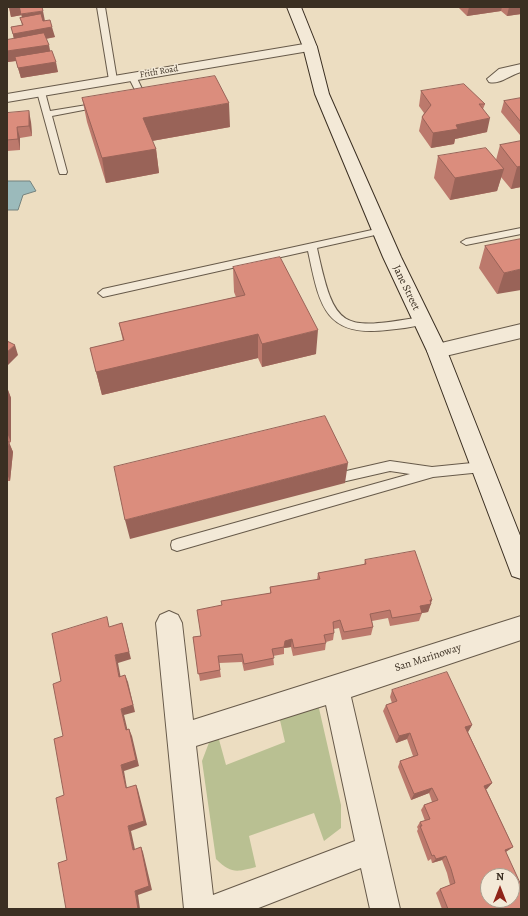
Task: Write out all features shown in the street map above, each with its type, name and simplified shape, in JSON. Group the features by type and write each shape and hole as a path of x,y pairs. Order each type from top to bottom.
{"street":[{"name":"Jane Street","path":"294,7 310,47 322,94 381,231 437,351 521,568"},
{"name":"Frith Road","path":"7,98 310,47"},
{"path":"494,79 504,72 521,68"},
{"path":"437,351 521,331"},
{"path":"169,623 199,909"},
{"name":"San Marinoway","path":"182,737 336,689 521,628"},
{"path":"336,689 385,909"},
{"path":"216,909 372,849"}],"lane":[{"path":"101,7 113,80"},
{"path":"123,100 131,98 139,91 132,76"},
{"path":"41,92 63,172"},
{"path":"47,114 108,103"},
{"path":"103,293 381,231"},
{"path":"466,242 521,231"},
{"path":"312,247 325,301 339,321 359,329 422,321"},
{"path":"342,477 390,466 433,472"},
{"path":"177,545 433,472 482,468"}],"green space":[{"path":"318,704 341,805 341,828 324,841 314,813 249,836 256,867 239,871 226,867 216,859 202,761 210,740 218,736 226,765 285,742 279,716"}],"water":[{"path":"7,181 30,181 36,191 23,195 18,210 7,210"}],"building":[{"path":"20,7 42,7 43,11 21,14"},
{"path":"41,14 43,21 50,20 52,27 13,34 11,27 23,25 20,18"},
{"path":"44,33 49,45 7,51 7,40"},
{"path":"52,51 56,62 18,68 15,57"},
{"path":"215,76 229,103 143,118 156,149 102,158 82,98"},
{"path":"464,84 485,104 479,104 490,118 456,125 458,129 433,133 422,117 431,105 421,91"},
{"path":"521,98 521,122 504,101"},
{"path":"29,111 29,126 17,127 18,139 7,140 7,113"},
{"path":"521,141 521,166 517,167 500,145"},
{"path":"486,148 504,169 455,178 438,156"},
{"path":"521,239 521,269 504,273 485,246"},
{"path":"280,257 318,330 262,344 258,334 96,372 90,348 124,340 119,323 245,295 233,267"},
{"path":"7,341 15,345 7,352"},
{"path":"325,416 348,463 125,520 114,467"},
{"path":"9,442 7,461 7,443"},
{"path":"415,551 432,600 430,600 431,604 420,606 422,613 392,618 390,610 370,614 373,627 344,632 340,620 333,622 334,633 324,635 326,643 294,648 292,639 285,641 284,647 272,649 274,658 244,664 242,654 218,656 220,670 198,674 193,637 201,636 197,610 222,605 221,601 271,593 270,587 320,579 318,573 366,564 365,560"},
{"path":"107,617 109,627 122,623 129,652 115,655 119,677 125,675 133,705 121,709 126,730 129,729 136,760 121,765 126,788 136,785 144,821 128,826 133,850 141,847 149,886 135,891 138,909 66,909 58,863 67,860 56,798 64,795 54,739 63,736 53,684 61,681 52,634"},
{"path":"447,672 472,725 465,727 492,783 484,786 513,847 505,850 513,868 480,868 480,908 520,908 520,883 521,909 448,909 440,889 455,883 451,869 446,856 436,859 434,855 432,856 420,826 422,826 420,822 430,819 424,805 438,800 432,788 414,794 400,761 418,755 410,733 399,736 386,705 397,701 392,690"}]}
